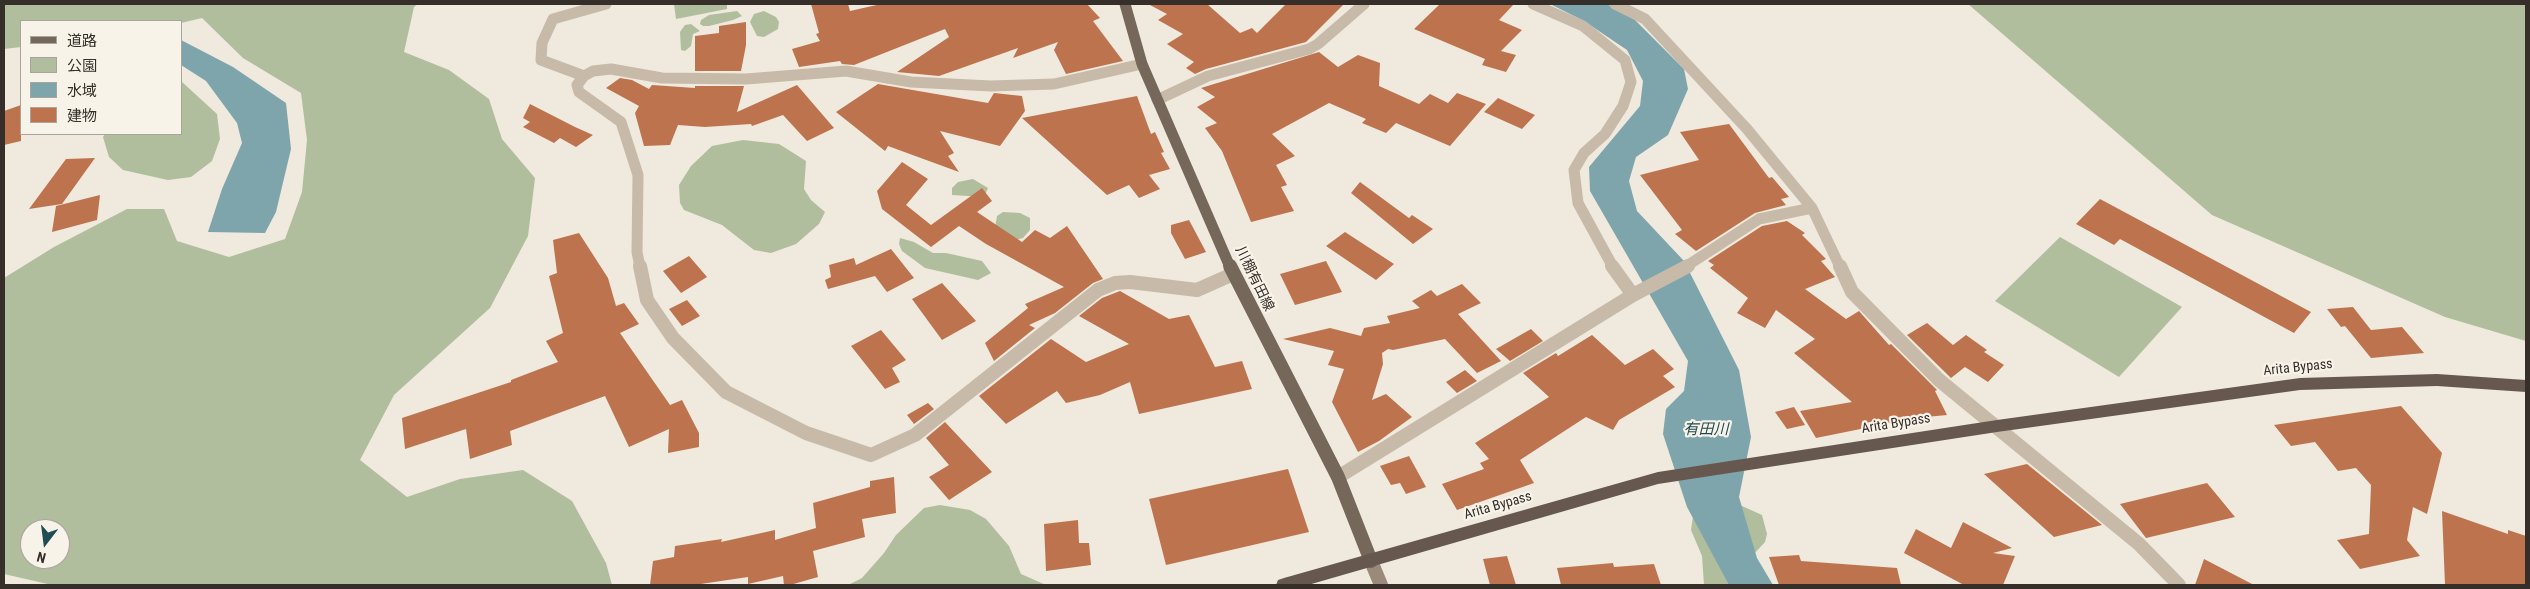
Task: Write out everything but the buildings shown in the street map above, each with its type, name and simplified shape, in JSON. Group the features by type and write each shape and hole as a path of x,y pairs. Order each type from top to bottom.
{"highway":[{"name":"Arita Bypass","path":"1284,585 1658,478 1997,426 2300,384 2438,380 2526,386"}],"main road":[{"name":"川棚有田線","path":"1125,4 1142,64 1233,274 1338,476 1371,561"},
{"path":"1371,561 1381,585"}],"street":[{"path":"584,76 541,60 542,43 553,19 606,4"},
{"path":"1157,100 1199,80 1232,68 1292,56 1309,49 1318,44 1364,4"},
{"path":"1533,4 1583,26 1625,60 1631,82 1623,106 1605,134 1584,153 1574,170 1578,202 1613,268 1633,295"},
{"path":"1615,4 1645,19 1674,48 1746,129 1812,208 1852,292 1939,380 2139,544 2178,585"},
{"path":"1142,64 1054,84 991,86 910,82 846,71 746,80 662,78 611,69 593,71 584,76 577,85 579,92 621,122 638,175 637,252 647,300 673,338 726,392 806,433 871,455 915,435 1098,290 1114,282 1130,282 1184,290 1197,290 1233,274"},
{"path":"1338,476 1633,295 1692,264 1759,219 1812,208"}],"green space":[{"path":"4,4 418,4 414,7 404,52 449,70 489,99 502,139 535,178 528,236 490,308 394,395 360,460 407,497 460,479 523,470 572,501 606,563 612,585 52,585 4,574 4,278 54,247 127,209 164,209 177,241 229,257 285,239 302,192 307,140 301,93 243,58 202,18 182,23 182,20 20,20 20,47 4,49"},
{"path":"674,4 727,4 727,9 676,19"},
{"path":"1968,4 2526,4 2526,341 2445,317 2212,215"},
{"path":"737,11 742,16 733,20 709,26 700,24 701,20 709,15"},
{"path":"764,11 776,17 779,22 778,29 764,37 757,36 750,22 754,14"},
{"path":"691,24 700,31 693,34 691,46 685,51 681,50 680,32 685,25"},
{"path":"182,82 217,114 220,139 212,161 191,177 168,180 123,170 109,157 103,137 104,135 182,135"},
{"path":"743,140 779,144 806,161 804,189 811,200 825,212 819,224 796,244 771,253 754,250 722,225 684,210 680,203 679,185 691,166 712,146"},
{"path":"973,179 988,188 984,197 952,195 952,188 958,182"},
{"path":"1003,212 1020,213 1030,218 1030,230 1023,238 1012,241 995,228 997,216"},
{"path":"2060,237 2182,307 2119,377 1995,301"},
{"path":"900,238 914,242 933,253 946,253 982,261 991,273 978,280 925,268 902,251 899,244"},
{"path":"940,505 970,510 986,519 1009,546 1021,574 1046,585 848,585 862,578 884,553 896,535 924,508"},
{"path":"1742,506 1762,515 1767,534 1765,542 1753,555 1739,585 1704,585 1702,556 1691,530 1693,516"}],"water":[{"name":"有田川","path":"1550,4 1606,4 1629,14 1684,69 1688,89 1668,135 1636,157 1629,181 1637,211 1684,261 1739,370 1751,437 1739,497 1757,558 1773,585 1729,585 1687,507 1663,434 1666,409 1684,391 1688,361 1590,191 1589,167 1640,106 1643,81 1627,50 1584,21"},
{"path":"182,41 233,67 286,103 291,149 276,212 265,233 208,232 222,189 242,143 237,123 206,81 182,66"}]}
